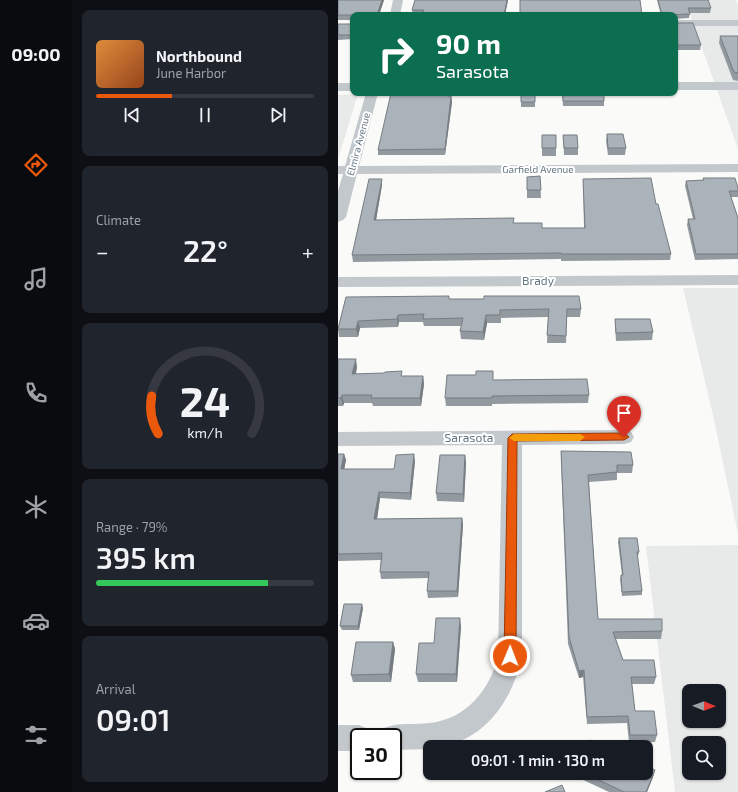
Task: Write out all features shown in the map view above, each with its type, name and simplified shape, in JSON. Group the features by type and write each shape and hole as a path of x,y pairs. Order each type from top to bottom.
{"street":[{"path":"396,12 398,0"},
{"path":"678,23 738,23"},
{"path":"678,86 738,86"},
{"path":"338,88 350,87"},
{"name":"Elmira Avenue","path":"338,218 345,170 371,96"},
{"name":"Garfield Avenue","path":"345,170 738,168"},
{"name":"Brady","path":"338,282 738,280"},
{"name":"Sarasota","path":"338,439 624,437"},
{"path":"402,737 419,737 442,734 462,726 483,711 492,702 502,686 508,669 510,656 512,438"},
{"path":"338,738 350,738"}],"shaded area":[{"path":"685,0 736,0 738,5 738,149"},
{"path":"350,94 350,96 357,96 338,159 338,95"},
{"path":"683,288 738,288 738,534 713,415"},
{"path":"738,545 738,792 675,792 646,546"}],"building":[{"path":"338,0 382,0 378,12 350,12 350,15 338,15"},
{"path":"415,0 507,0 505,12 423,12 424,10 412,10"},
{"path":"520,0 640,0 642,12 520,12"},
{"path":"658,0 708,0 711,8 688,8 690,14 678,14 678,12 661,12"},
{"path":"678,23 693,23 701,45 678,45"},
{"path":"338,24 350,24 350,35 338,35"},
{"path":"720,36 738,36 738,73 734,72"},
{"path":"390,96 451,96 445,149 378,150"},
{"path":"521,96 535,96 535,102 521,102"},
{"path":"563,96 604,96 604,101 563,101"},
{"path":"607,134 623,134 626,148 608,148"},
{"path":"542,135 556,135 556,148 542,148"},
{"path":"563,135 577,135 578,148 564,148"},
{"path":"540,176 541,190 527,190 527,177"},
{"path":"651,178 656,204 658,204 671,254 561,253 352,255 369,179 382,179 374,220 514,218 513,223 542,223 542,228 585,228 583,179"},
{"path":"703,178 735,178 738,191 729,191 738,218 738,254 696,254 688,219 695,219 686,181 704,180"},
{"path":"449,296 449,299 484,299 484,296 579,296 581,309 567,309 566,336 547,335 549,309 500,310 500,315 486,315 483,332 460,331 463,318 423,319 424,314 398,315 397,319 358,321 356,329 338,329 346,297"},
{"path":"615,319 650,319 653,332 616,333"},
{"path":"338,359 356,359 352,374 402,371 401,376 423,376 420,398 371,398 372,395 342,395 341,398 338,398"},
{"path":"476,371 493,371 493,380 587,379 589,395 445,398 447,375 476,375"},
{"path":"561,451 631,452 633,465 617,465 617,472 588,475 598,619 662,619 662,631 613,632 623,660 654,660 656,677 631,677 635,711 654,711 657,735 630,735 628,716 587,717 584,670 579,671 569,637"},
{"path":"338,454 344,454 341,469 394,469 396,455 414,454 410,493 379,492 374,519 462,518 457,591 427,591 429,572 380,572 382,553 338,554"},
{"path":"440,455 465,455 463,494 436,493"},
{"path":"619,538 637,538 639,552 637,552 642,591 622,592 621,575 623,575"},
{"path":"344,604 362,604 358,626 340,626"},
{"path":"436,618 460,618 456,674 416,674 419,643 434,643"},
{"path":"356,642 393,642 389,674 351,675"},
{"path":"599,780 651,780 646,792 624,792"},
{"path":"562,785 565,792 545,792"}],"slow traffic":[{"path":"514,438 580,437"}],"route":[{"path":"510,656 512,438 624,437"}]}
